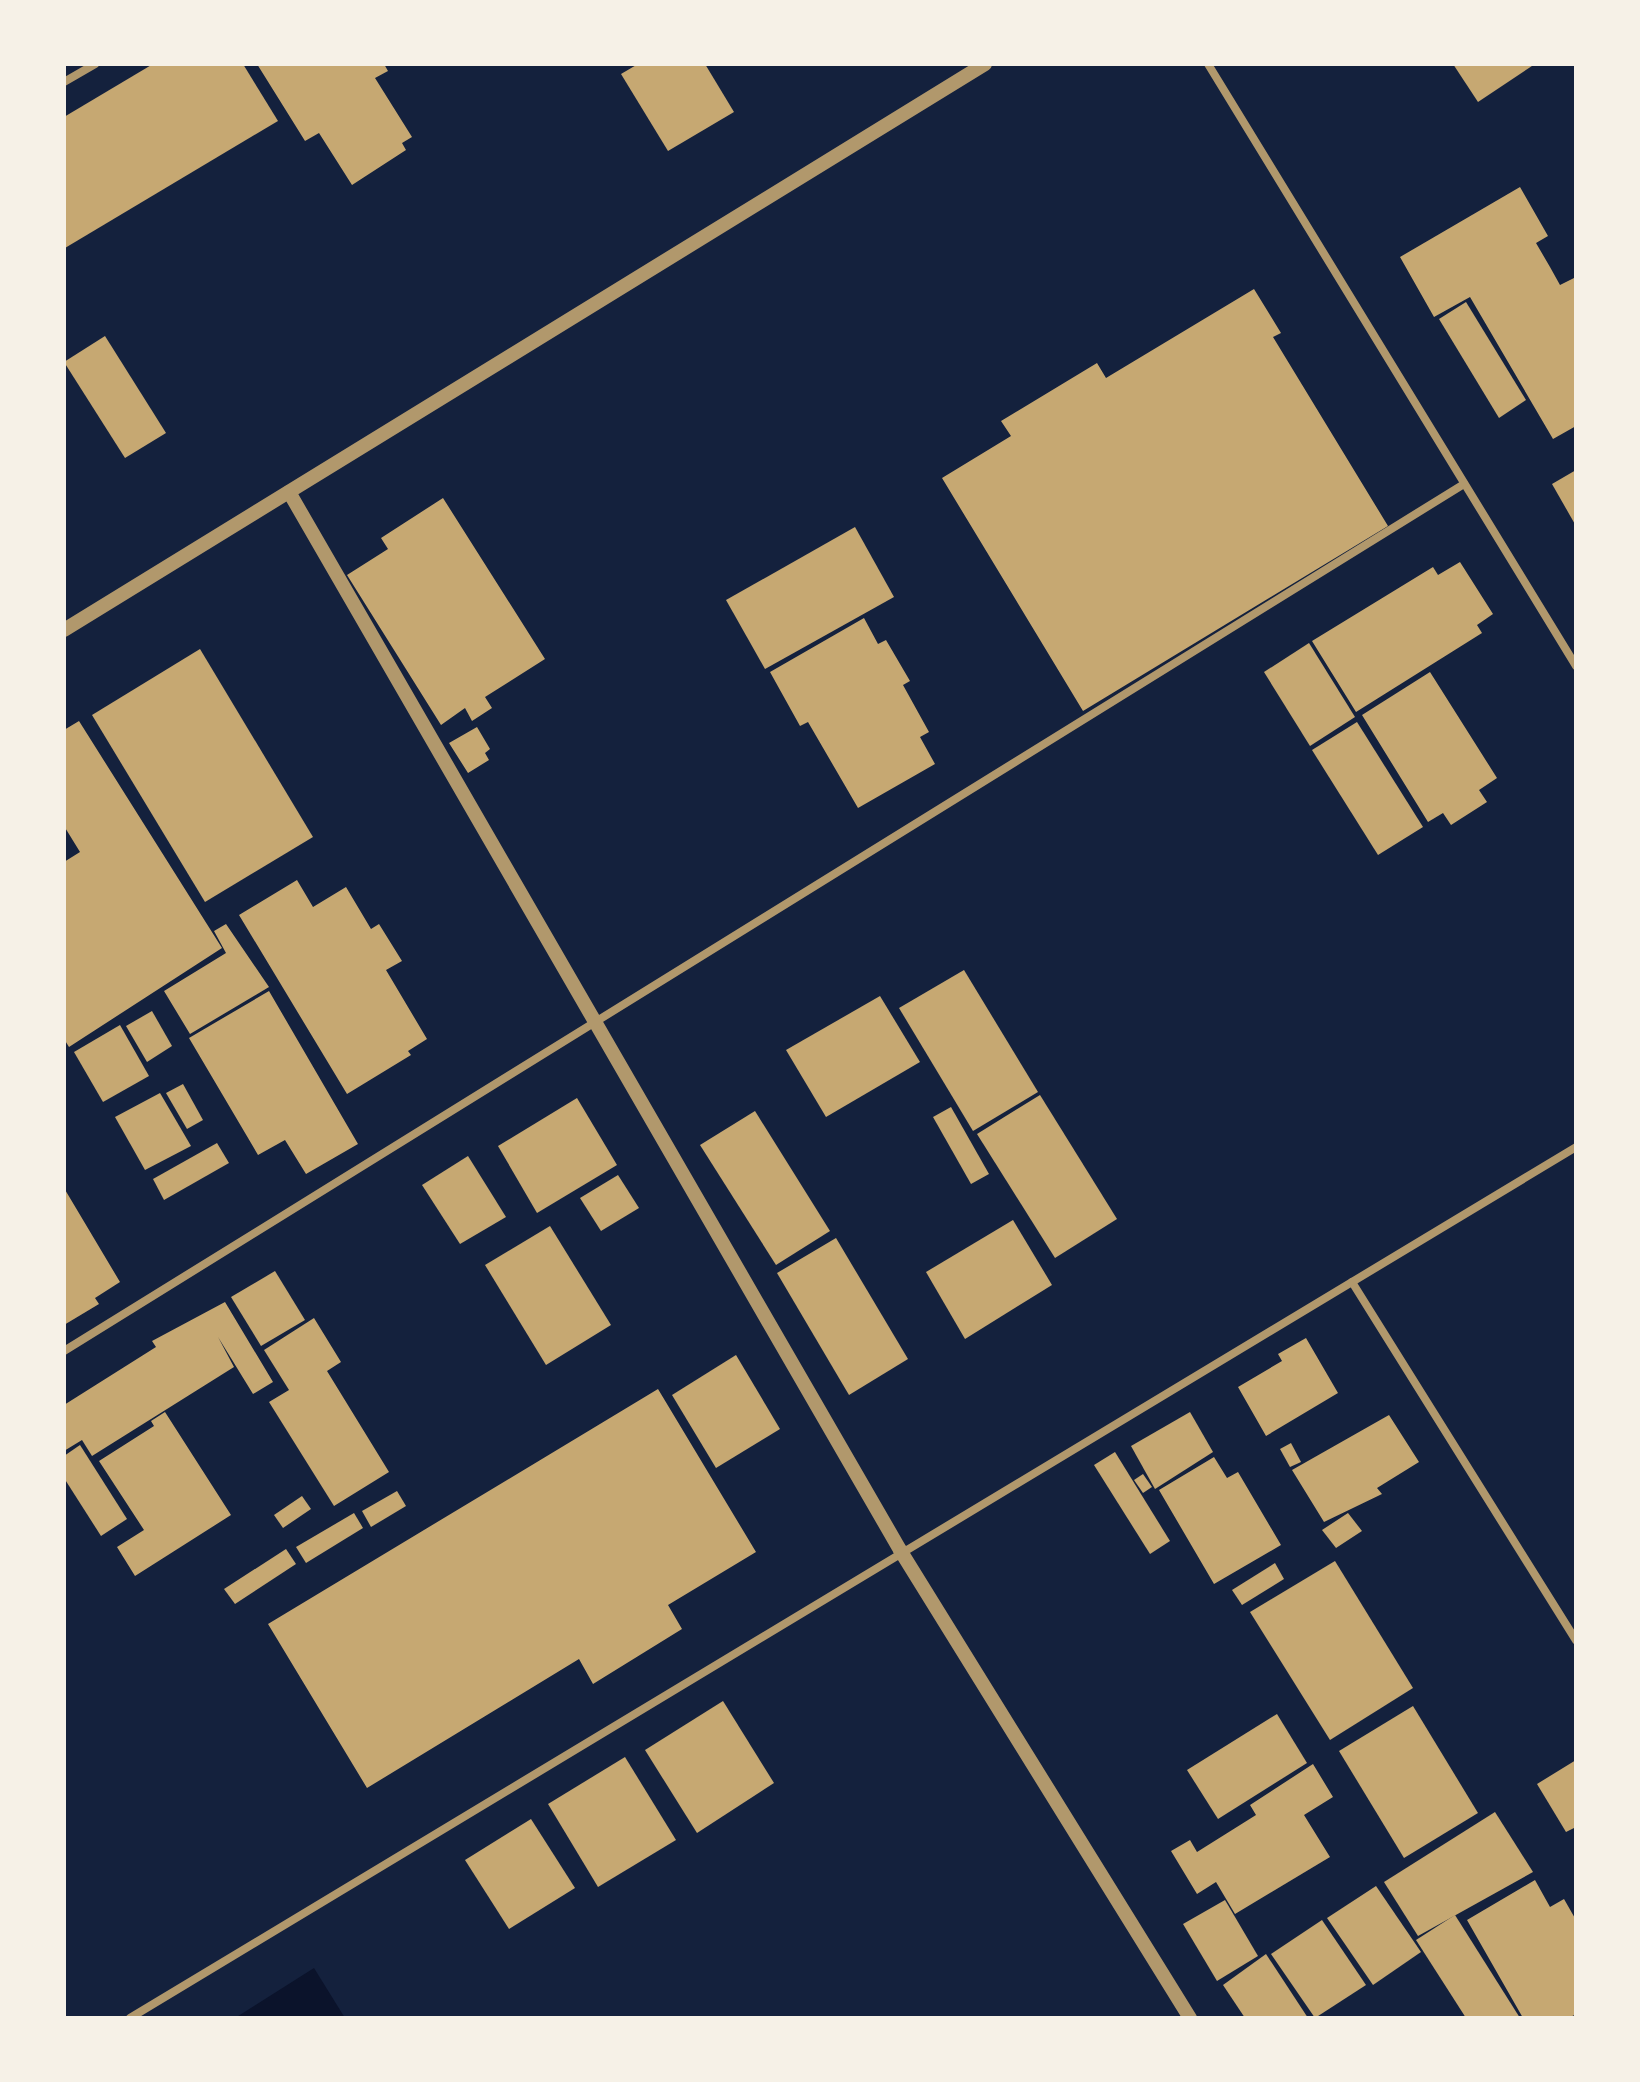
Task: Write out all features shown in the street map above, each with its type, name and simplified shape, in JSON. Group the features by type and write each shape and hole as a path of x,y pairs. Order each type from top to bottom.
{"street":[{"path":"64,82 95,64"},
{"path":"64,630 985,64"},
{"path":"1208,64 1576,666"},
{"path":"64,1351 1464,484"},
{"path":"289,492 900,1550 1190,2018"},
{"path":"130,2018 900,1550 1576,1147"},
{"path":"1352,1282 1576,1641"}],"water":[{"path":"314,1968 345,2018 235,2018"}],"building":[{"path":"153,64 243,64 278,121 65,248 64,117"},
{"path":"257,64 384,64 388,71 375,78 412,137 402,143 406,150 352,185 319,133 305,141"},
{"path":"638,64 705,64 734,112 668,151 621,74"},
{"path":"1453,64 1535,64 1478,102"},
{"path":"1520,187 1548,236 1536,243 1560,285 1574,278 1576,282 1576,426 1553,439 1470,297 1434,317 1400,257"},
{"path":"1254,289 1281,333 1273,337 1388,526 1083,711 942,478 1011,436 1001,421 1097,363 1106,378"},
{"path":"1466,302 1526,400 1499,418 1439,319"},
{"path":"105,336 166,433 125,458 64,362"},
{"path":"1576,470 1576,526 1552,484"},
{"path":"443,498 545,659 485,697 492,708 472,721 465,708 441,725 347,575 388,549 381,538"},
{"path":"855,527 894,597 765,669 726,600"},
{"path":"1460,562 1493,614 1477,625 1482,633 1356,712 1312,641 1433,567 1438,575"},
{"path":"864,618 878,644 886,640 910,681 903,685 929,732 920,737 935,764 858,808 808,722 800,726 770,672"},
{"path":"1309,643 1355,717 1310,746 1264,672"},
{"path":"200,649 313,837 205,902 92,715"},
{"path":"1430,672 1497,778 1479,790 1487,802 1451,825 1443,813 1428,822 1362,715"},
{"path":"79,721 222,948 69,1047 64,1039 64,862 80,852 64,826 64,730"},
{"path":"1357,722 1423,827 1378,855 1312,750"},
{"path":"477,727 490,749 485,753 489,760 468,773 449,743"},
{"path":"297,880 313,907 346,887 371,929 379,924 402,961 386,970 427,1039 408,1051 411,1055 347,1094 239,915"},
{"path":"226,924 269,987 190,1034 164,991 226,953 214,931"},
{"path":"964,970 1038,1092 973,1131 899,1008"},
{"path":"269,991 358,1144 306,1174 285,1140 258,1155 189,1038"},
{"path":"880,996 920,1062 826,1117 786,1050"},
{"path":"152,1011 172,1046 147,1062 126,1026"},
{"path":"120,1025 149,1076 103,1102 74,1052"},
{"path":"183,1084 203,1120 187,1129 166,1093"},
{"path":"160,1093 191,1146 145,1170 115,1117"},
{"path":"1040,1095 1117,1219 1055,1258 977,1134"},
{"path":"577,1098 617,1165 537,1213 498,1146"},
{"path":"951,1107 989,1174 971,1184 933,1117"},
{"path":"755,1111 830,1231 776,1265 700,1145"},
{"path":"217,1143 229,1163 164,1200 153,1179"},
{"path":"468,1156 506,1217 460,1244 422,1185"},
{"path":"618,1175 639,1208 601,1231 580,1198"},
{"path":"64,1188 120,1282 95,1298 99,1304 64,1325"},
{"path":"1013,1220 1052,1285 965,1339 926,1272"},
{"path":"550,1226 611,1325 546,1365 485,1265"},
{"path":"836,1238 908,1359 849,1395 777,1273"},
{"path":"275,1271 305,1320 261,1346 231,1297"},
{"path":"225,1302 273,1382 253,1394 218,1337 234,1367 92,1456 82,1440 64,1451 64,1405 156,1347 152,1341"},
{"path":"314,1318 341,1362 327,1371 389,1472 334,1506 269,1402 289,1390 264,1350"},
{"path":"1306,1338 1338,1393 1266,1436 1238,1387 1282,1361 1278,1354"},
{"path":"736,1355 780,1429 716,1468 672,1395"},
{"path":"658,1389 756,1552 668,1605 682,1629 593,1684 579,1659 367,1788 268,1624"},
{"path":"165,1412 231,1515 135,1576 117,1547 144,1530 99,1461 154,1426 151,1421"},
{"path":"1190,1412 1213,1452 1155,1489 1131,1446"},
{"path":"1389,1415 1419,1462 1377,1488 1382,1494 1324,1522 1292,1470"},
{"path":"1291,1443 1301,1462 1290,1467 1280,1449"},
{"path":"80,1445 127,1519 101,1536 64,1478 64,1456"},
{"path":"1115,1452 1170,1541 1150,1554 1094,1465"},
{"path":"1214,1457 1227,1478 1238,1472 1281,1545 1214,1584 1159,1490"},
{"path":"1143,1474 1152,1487 1143,1493 1134,1480"},
{"path":"397,1491 406,1506 371,1527 362,1511"},
{"path":"302,1496 311,1509 283,1528 274,1515"},
{"path":"354,1513 363,1528 306,1563 296,1547"},
{"path":"1348,1513 1362,1531 1336,1548 1322,1530"},
{"path":"286,1549 296,1564 235,1604 224,1589"},
{"path":"1335,1561 1413,1688 1330,1740 1250,1612"},
{"path":"1275,1563 1284,1579 1242,1605 1232,1590"},
{"path":"723,1701 774,1783 697,1833 645,1750"},
{"path":"1413,1706 1478,1813 1404,1858 1339,1751"},
{"path":"1277,1714 1307,1763 1218,1819 1187,1770"},
{"path":"625,1757 676,1840 598,1887 548,1804"},
{"path":"1576,1760 1576,1827 1566,1832 1537,1784"},
{"path":"1313,1764 1333,1797 1304,1815 1330,1857 1235,1914 1216,1882 1197,1894 1171,1851 1190,1840 1197,1852 1256,1815 1250,1805"},
{"path":"1495,1812 1533,1872 1418,1936 1384,1882"},
{"path":"531,1819 575,1888 509,1929 465,1860"},
{"path":"1535,1880 1550,1907 1564,1899 1576,1920 1576,2014 1569,2018 1523,2018 1467,1920"},
{"path":"1376,1886 1421,1952 1373,1985 1327,1918"},
{"path":"1225,1900 1258,1956 1217,1981 1183,1924"},
{"path":"1455,1915 1520,2018 1466,2018 1416,1940"},
{"path":"1322,1920 1366,1985 1315,2018 1271,1954"},
{"path":"1266,1954 1308,2018 1245,2018 1223,1985"}]}
